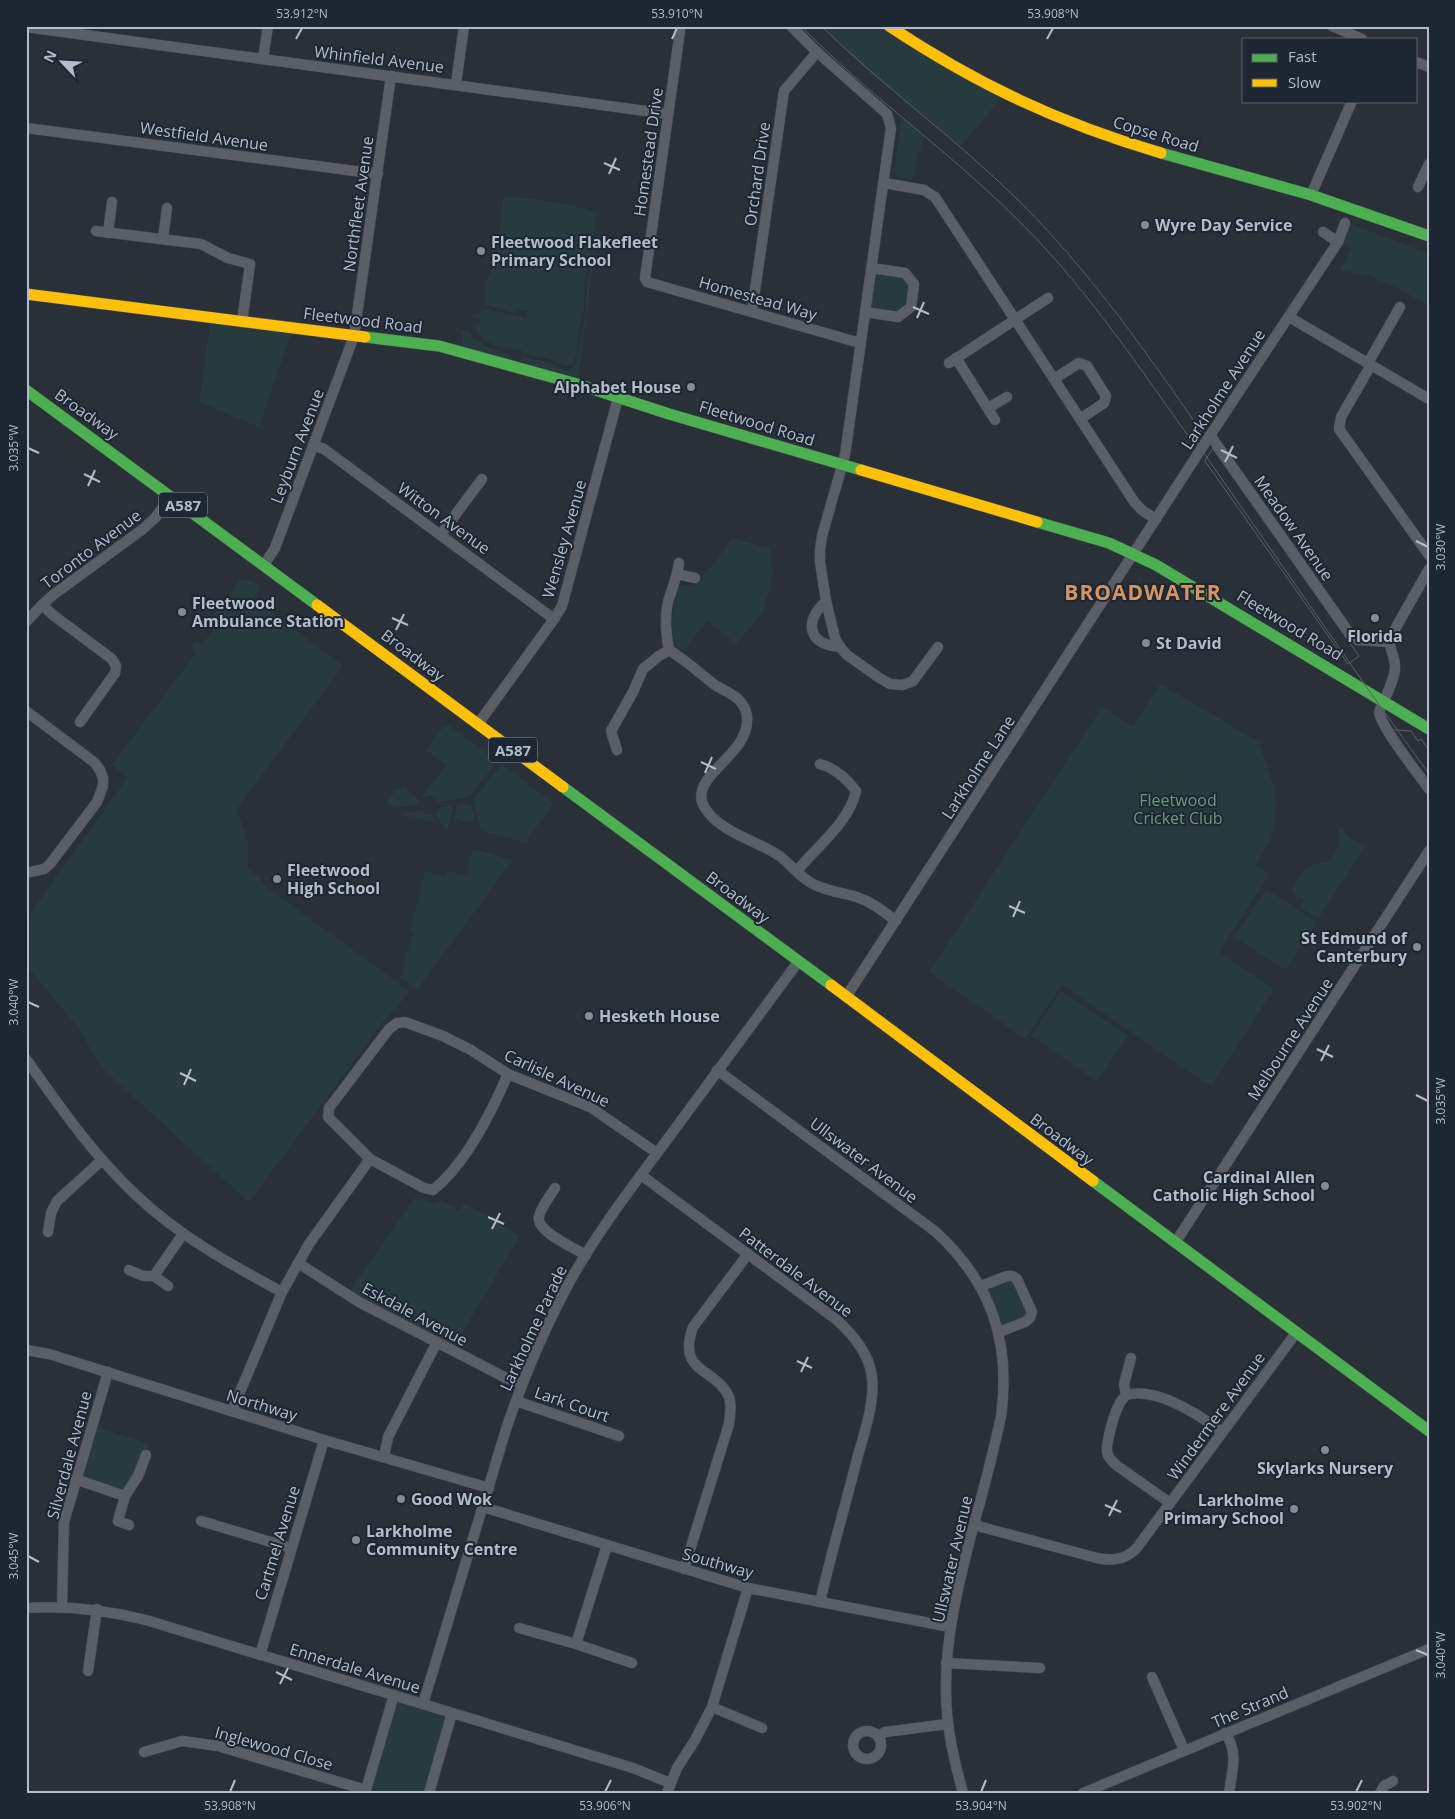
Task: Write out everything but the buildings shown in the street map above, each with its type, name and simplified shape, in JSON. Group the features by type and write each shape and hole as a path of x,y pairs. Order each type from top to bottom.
{"street":[{"path":"263,59 268,26"},
{"path":"456,84 464,26"},
{"name":"Homestead Drive","path":"647,282 645,278 680,26"},
{"path":"791,26 817,52 887,114 891,128 842,466 822,536 820,550 826,601 835,638 840,647 878,677 890,684 903,685 913,681 938,647"},
{"name":"Copse Road","path":"889,26 915,44 1004,95 1074,124 1156,152 1311,195 1429,236"},
{"path":"1332,26 1360,38"},
{"name":"Whinfield Avenue","path":"26,27 668,114"},
{"name":"Orchard Drive","path":"752,311 784,91 817,52"},
{"name":"Northfleet Avenue","path":"354,336 391,76"},
{"path":"1311,195 1352,102"},
{"name":"Westfield Avenue","path":"26,128 378,174"},
{"path":"1418,187 1429,164"},
{"path":"884,183 924,190 935,197 1135,503 1156,520"},
{"path":"108,233 112,202"},
{"path":"163,239 167,208"},
{"name":"Larkholme Avenue","path":"1134,553 1338,242 1345,223"},
{"path":"96,231 201,244 228,258 250,264 242,322"},
{"path":"1323,232 1338,242"},
{"path":"865,312 898,317 911,306 914,284 905,273 872,268"},
{"name":"Homestead Way","path":"647,282 860,343"},
{"name":"Fleetwood Road","path":"26,294 439,346 577,384 842,466 1109,544 1134,553 1429,729"},
{"path":"995,420 953,361 1048,298"},
{"path":"1400,307 1341,417 1339,429 1429,555"},
{"path":"1289,317 1429,399"},
{"name":"Leyburn Avenue","path":"264,565 275,548 354,336"},
{"path":"1054,380 1080,363 1087,366 1106,396 1104,403 1080,419"},
{"name":"Broadway","path":"26,390 1429,1431"},
{"path":"988,408 1007,397"},
{"name":"Wensley Avenue","path":"478,724 562,606 618,398"},
{"name":"Meadow Avenue","path":"1210,435 1354,638 1358,640 1389,642"},
{"name":"Witton Avenue","path":"313,445 324,449 554,619"},
{"path":"441,534 482,479"},
{"name":"Toronto Avenue","path":"26,622 42,605 143,529 155,518 171,496"},
{"name":"Larkholme Lane","path":"846,997 1134,553"},
{"path":"679,563 665,621 669,650 686,660 717,686 734,696 741,702 747,714 748,725 744,738 734,752 713,772 704,784 702,797 704,807 712,817 728,828 768,849 812,884 858,898 873,905 896,921"},
{"path":"1429,569 1392,633 1389,642 1396,664 1395,671 1379,712 1380,717 1429,789"},
{"path":"677,574 695,578"},
{"path":"826,601 817,610 813,621 813,632 816,638 826,645 840,647"},
{"path":"42,605 112,659 116,666 115,674 80,722"},
{"path":"617,750 611,731 643,670 669,650"},
{"path":"26,711 95,763 100,770 103,786 97,802 56,858 44,869 26,873"},
{"path":"599,731 611,731"},
{"path":"797,871 846,816 854,803 856,791 850,783 830,767 820,764"},
{"name":"Melbourne Avenue","path":"1175,1243 1429,851"},
{"name":"Larkholme Parade","path":"423,1704 516,1401 550,1321 586,1255 641,1175 798,962"},
{"name":"Carlisle Avenue","path":"370,1159 328,1116 329,1108 389,1029 397,1023 405,1022 414,1024 471,1050 508,1074 590,1107 657,1153"},
{"path":"28,1064 68,1120 102,1160 136,1195 183,1234 221,1259 282,1292"},
{"name":"Ullswater Avenue","path":"717,1070 936,1232 967,1264 981,1286 999,1332 1005,1380 1001,1417 960,1580 950,1627 946,1662 948,1724 963,1793"},
{"path":"232,1411 282,1292 323,1224 370,1159 424,1188 434,1190 444,1181 479,1133 508,1074"},
{"path":"48,1232 51,1213 57,1201 102,1160"},
{"name":"Patterdale Avenue","path":"641,1175 837,1320 860,1344 872,1376 870,1410 820,1602"},
{"path":"555,1188 540,1214 538,1222 543,1229 586,1255"},
{"path":"154,1276 183,1234"},
{"path":"684,1569 729,1424 731,1410 729,1397 720,1384 697,1367 692,1359 689,1349 689,1338 693,1327 748,1254"},
{"name":"Eskdale Avenue","path":"298,1263 359,1302 522,1384"},
{"path":"129,1270 143,1276 154,1276 168,1286"},
{"path":"981,1286 1007,1276 1018,1279 1032,1312 1026,1322 999,1332"},
{"name":"Windermere Avenue","path":"974,1526 1097,1558 1118,1560 1128,1556 1136,1549 1170,1504 1296,1333"},
{"path":"384,1457 388,1437 437,1342"},
{"name":"Northway","path":"26,1350 49,1354 324,1440 489,1488"},
{"path":"1126,1395 1124,1384 1131,1358"},
{"name":"Silverdale Avenue","path":"62,1606 64,1522 108,1372"},
{"path":"1170,1504 1111,1460 1107,1446 1119,1403 1126,1395 1142,1393 1166,1400 1196,1414 1222,1432"},
{"name":"Lark Court","path":"516,1401 619,1436"},
{"name":"Cartmel Avenue","path":"260,1655 324,1440"},
{"path":"129,1525 118,1521 125,1496 138,1476 146,1455"},
{"path":"76,1479 125,1496"},
{"name":"Southway","path":"483,1507 748,1588 950,1627"},
{"path":"201,1521 291,1548"},
{"path":"576,1644 606,1545"},
{"path":"668,1788 712,1707 748,1588"},
{"name":"Ennerdale Avenue","path":"26,1608 62,1606 97,1609 146,1620 633,1768 668,1788"},
{"path":"88,1671 97,1609"},
{"path":"519,1628 576,1644 632,1663"},
{"name":"The Strand","path":"1084,1793 1429,1649"},
{"path":"946,1662 1040,1668"},
{"path":"1152,1677 1184,1750"},
{"path":"365,1791 394,1695"},
{"path":"712,1707 762,1728"},
{"path":"429,1793 452,1713"},
{"path":"878,1736 885,1732 948,1724"},
{"path":"1226,1733 1232,1745 1235,1760 1229,1793"},
{"name":"Inglewood Close","path":"144,1752 182,1741 218,1746 365,1791"},
{"path":"1380,1793 1384,1786 1393,1781"}],"green space":[{"path":"821,26 889,26 1004,95 960,147 872,74"},
{"path":"901,117 924,136 912,180 899,177 894,172"},
{"path":"505,197 568,205 596,214 584,283 584,308 576,356 572,364 566,366 549,359 523,353 523,351 496,346 479,334 475,325 478,325 480,320 470,316 487,309 527,318 527,311 518,310 517,314 486,305 484,284 495,263"},
{"path":"1346,222 1429,254 1429,306 1401,290 1368,275 1340,270 1352,249 1340,243"},
{"path":"596,232 578,380 522,362 523,357 548,362 565,370 571,368 577,362 586,311 587,284"},
{"path":"871,268 905,273 914,284 911,307 898,317 865,312"},
{"path":"211,318 293,328 259,427 199,402"},
{"path":"467,330 475,340 511,355 513,361 455,346 456,343 462,344 463,342 460,331"},
{"path":"732,538 764,547 769,546 773,574 763,612 736,644 707,621 684,651 676,645 672,632 672,618 677,591 680,586 692,586 696,583 697,579 707,571"},
{"name":"Fleetwood High School","path":"247,579 261,586 253,598 343,666 236,810 247,838 249,853 247,868 260,877 262,884 408,990 408,993 395,1010 393,1009 249,1202 107,1073 79,1029 26,965 26,919 128,777 112,765 196,653 190,648 196,640 202,644 215,628 211,619 239,581"},
{"name":"Fleetwood Cricket Club","path":"1160,684 1259,742 1277,802 1271,838 1256,865 1270,874 1219,952 1274,989 1211,1086 1062,985 1025,1039 929,972 1102,707 1133,727"},
{"path":"450,726 497,761 471,795 438,802 432,796 427,796 424,799 422,797 446,765 426,750 443,727"},
{"path":"502,764 554,804 525,842 481,831 473,800"},
{"path":"403,787 419,800 418,805 395,808 387,802 397,788 400,790"},
{"path":"464,804 472,807 475,818 469,823 454,819 457,805"},
{"path":"450,806 453,809 447,832 435,814 439,808"},
{"path":"422,810 425,815 432,815 436,823 405,815 404,813"},
{"path":"1339,825 1348,837 1365,847 1318,919 1300,907 1304,900 1292,891 1306,868 1314,864 1326,862 1332,858 1338,844"},
{"path":"473,849 513,860 417,990 400,977 413,932 410,931 425,871 444,876 446,871 466,875"},
{"path":"1266,889 1317,922 1286,970 1234,937"},
{"path":"1061,991 1128,1036 1097,1081 1031,1036"},
{"path":"417,1195 435,1204 441,1200 459,1211 464,1203 520,1236 452,1350 347,1294"},
{"path":"1012,1276 1030,1318 999,1332 981,1286"},
{"path":"92,1426 148,1444 146,1455 125,1496 75,1479"},
{"path":"394,1695 452,1713 429,1793 365,1793"}],"tram line":[{"path":"801,26 852,75 987,190 1039,241 1086,296 1193,443 1201,431 1114,310 1068,253 1017,199 821,26"},
{"path":"1192,436 1429,774"},
{"path":"1213,449 1359,656 1348,664 1205,461 1213,449"},
{"path":"1394,730 1411,731 1418,741 1421,739 1429,750"}],"traffic: fast":[{"path":"1161,153 1311,195 1429,236"},
{"path":"365,337 439,346 577,384 669,414 861,470"},
{"path":"26,390 317,605"},
{"path":"1037,522 1109,543 1156,565 1429,729"},
{"path":"563,787 831,985"},
{"path":"1093,1181 1429,1431"}],"traffic: slow":[{"path":"889,26 955,67 1020,100 1088,129 1161,153"},
{"path":"26,294 365,337"},
{"path":"861,470 1037,522"},
{"path":"317,605 563,787"},
{"path":"831,985 1093,1181"}],"place":[{"name":"Wyre Day Service","path":"1145,225"},
{"name":"Fleetwood Flakefleet Primary School","path":"481,251"},
{"name":"Alphabet House","path":"691,387"},
{"name":"Fleetwood Ambulance Station","path":"182,612"},
{"name":"Florida","path":"1375,618"},
{"name":"St David","path":"1146,643"},
{"name":"Fleetwood High School","path":"277,879"},
{"name":"St Edmund of Canterbury","path":"1417,947"},
{"name":"Hesketh House","path":"589,1016"},
{"name":"Cardinal Allen Catholic High School","path":"1325,1186"},
{"name":"Skylarks Nursery","path":"1325,1450"},
{"name":"Good Wok","path":"401,1499"},
{"name":"Larkholme Primary School","path":"1294,1509"},
{"name":"Larkholme Community Centre","path":"356,1540"}],"district":[{"name":"BROADWATER","path":"1143,592"}]}
